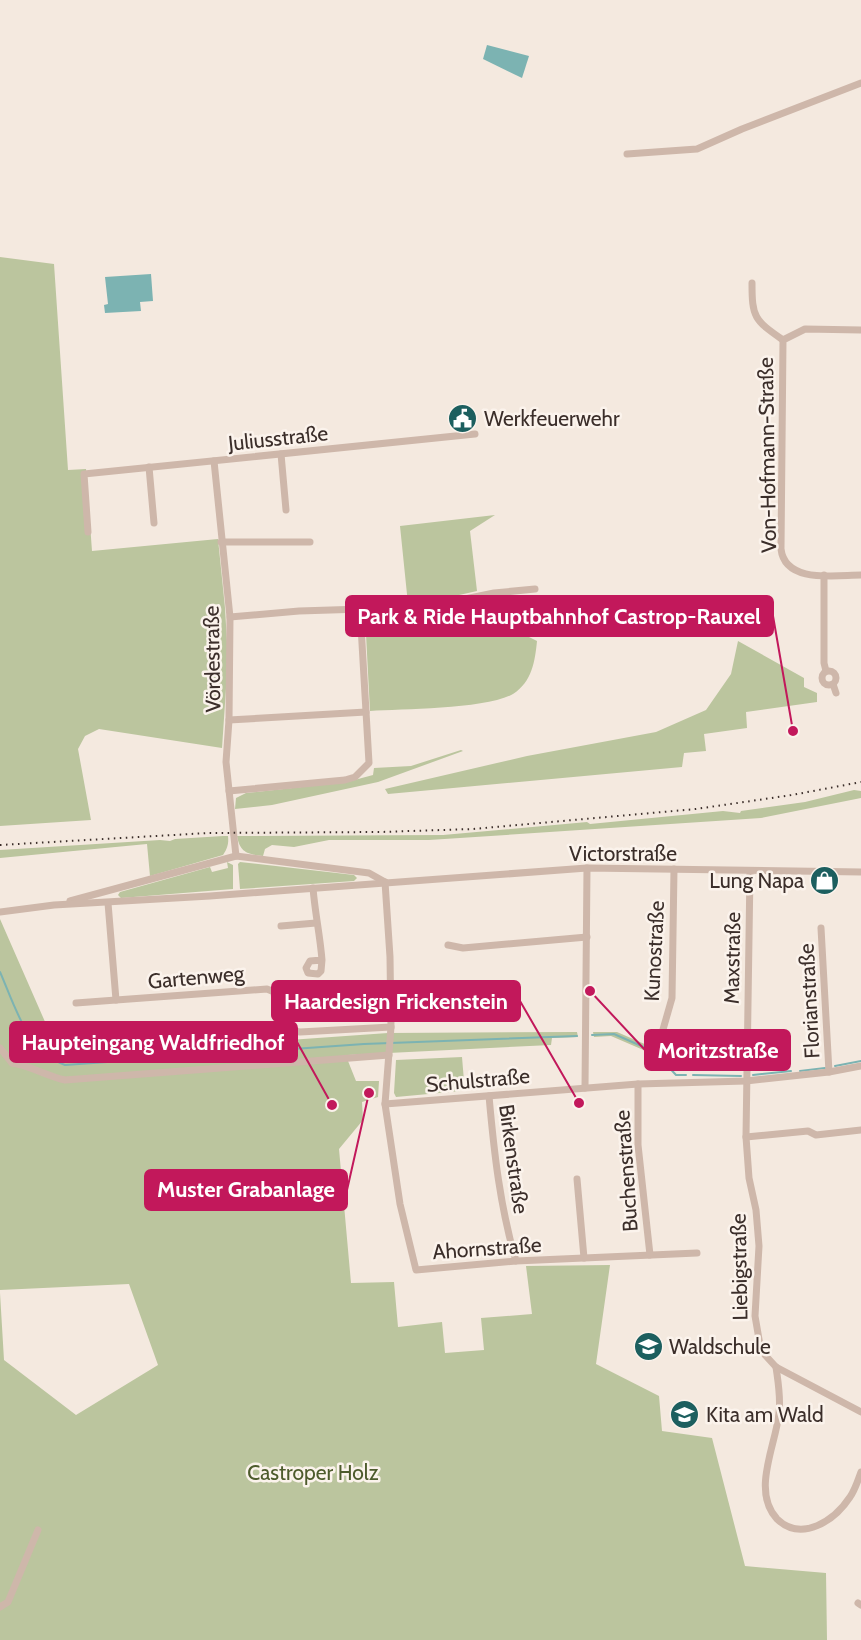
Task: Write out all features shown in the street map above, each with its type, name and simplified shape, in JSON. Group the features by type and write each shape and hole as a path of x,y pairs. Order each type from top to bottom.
{"street":[{"path":"627,154 697,149 861,83"},
{"name":"Von-Hofmann-Straße","path":"752,283 754,314 764,326 783,340"},
{"name":"Von-Hofmann-Straße","path":"783,340 805,329 861,330"},
{"name":"Von-Hofmann-Straße","path":"783,340 782,554 785,563 798,572 861,575"},
{"name":"Juliusstraße","path":"88,532 84,474 476,434"},
{"path":"281,454 286,510"},
{"name":"Vördestraße","path":"214,461 230,617 229,720 226,762 236,856"},
{"path":"149,467 154,523"},
{"path":"221,542 310,542"},
{"path":"824,575 824,663 826,671 832,671 835,675 836,680 833,684 836,693"},
{"path":"230,617 268,613 426,607 494,593 535,589"},
{"path":"229,791 345,780 355,777 369,763 360,609"},
{"path":"229,720 366,712"},
{"name":"Victorstraße","path":"54,905 236,856 369,873 385,882"},
{"path":"585,1088 587,868"},
{"name":"Victorstraße","path":"0,912 54,905 587,868 861,872"},
{"name":"Kunostraße","path":"662,1033 672,998 674,869"},
{"name":"Maxstraße","path":"746,1081 750,871"},
{"path":"385,882 390,957 391,1027 385,1104"},
{"path":"313,888 322,960"},
{"path":"113,889 111,902 116,1000"},
{"path":"280,926 316,923"},
{"name":"Florianstraße","path":"822,928 828,1072"},
{"path":"448,945 464,948 587,937"},
{"name":"Gartenweg","path":"76,1003 267,989 274,992 277,1021 282,1029 300,1032 391,1027"},
{"path":"0,1048 12,1063 21,1064 49,1077 65,1080 389,1055"},
{"name":"Schulstraße","path":"385,1104 638,1084 746,1081 861,1066"},
{"name":"Liebigstraße","path":"746,1081 749,1178 756,1210 759,1246 755,1324 760,1345 776,1367 861,1412"},
{"name":"Buchenstraße","path":"638,1084 638,1145 650,1255"},
{"name":"Birkenstraße","path":"489,1096 497,1175 516,1261"},
{"name":"Ahornstraße","path":"385,1104 400,1204 416,1270 516,1261 697,1253"},
{"path":"746,1137 808,1131 816,1135 861,1130"},
{"path":"578,1179 584,1258"},
{"path":"776,1367 779,1412 765,1494 766,1501 778,1519 794,1528 810,1529 818,1526 844,1506 861,1472"},
{"path":"0,1607 8,1602 38,1530"}],"green space":[{"path":"0,257 54,264 68,470 86,469 92,551 218,539 228,659 222,748 99,729 85,736 78,749 91,820 0,826"},
{"path":"495,515 470,531 477,591 408,604 400,526"},
{"path":"521,613 528,620 529,637 537,641 528,677 513,694 484,703 370,711 365,615"},
{"path":"738,641 804,678 804,687 817,693 817,702 746,712 747,728 704,734 706,751 684,753 682,767 388,794 385,789 527,756 656,732 706,710 731,674"},
{"path":"463,751 378,782 272,805 235,809 236,798 246,793 347,782 373,775 374,768 411,766"},
{"path":"854,790 861,791 861,798 761,818 429,840 329,840 294,847 272,845 265,849 263,856 246,852 240,846 237,836 443,835 723,811 740,813 741,811 805,802"},
{"path":"228,836 223,855 150,876 147,844 0,858 0,850"},
{"path":"227,862 233,865 233,889 121,898 118,895 120,892 210,867 212,872 228,868"},
{"path":"240,862 354,875 357,878 354,881 240,889 238,864"},
{"name":"Castroper Holz","path":"0,919 60,1056 388,1033 577,1032 578,1037 552,1038 551,1045 348,1055 356,1081 379,1081 378,1097 362,1102 363,1120 339,1149 351,1283 394,1282 398,1327 442,1322 445,1353 484,1350 481,1318 532,1314 526,1266 610,1265 596,1364 659,1396 662,1431 712,1438 745,1566 826,1573 827,1640 0,1640 0,1293 4,1360 76,1415 158,1365 129,1284 0,1290"},
{"path":"593,1032 617,1032 656,1049 655,1055 611,1036 594,1037"},
{"path":"462,1057 464,1081 461,1081 461,1091 396,1097 394,1093 396,1060"}],"water":[{"path":"487,45 529,56 522,78 483,59"},
{"path":"151,274 153,301 140,302 141,311 105,313 104,305 108,304 105,277"}],"waterway":[{"path":"0,972 17,1013 32,1039 52,1059 65,1065 364,1044 577,1036"},
{"path":"592,1035 614,1034 655,1052 676,1075 686,1075"},
{"path":"835,1066 861,1061"},
{"path":"800,1071 825,1068"},
{"path":"753,1075 791,1071"},
{"path":"693,1075 741,1076"}],"railway":[{"path":"0,845 208,833 473,829 696,809 861,782"}],"place":[{"name":"Werkfeuerwehr","path":"463,418"},
{"name":"Park & Ride Hauptbahnhof Castrop-Rauxel","path":"793,731"},
{"name":"Lung Napa","path":"825,880"},
{"name":"Moritzstraße","path":"590,991"},
{"name":"Muster Grabanlage","path":"369,1093"},
{"name":"Haardesign Frickenstein","path":"579,1103"},
{"name":"Haupteingang Waldfriedhof","path":"332,1105"},
{"name":"Waldschule","path":"648,1346"},
{"name":"Kita am Wald","path":"685,1414"}]}
